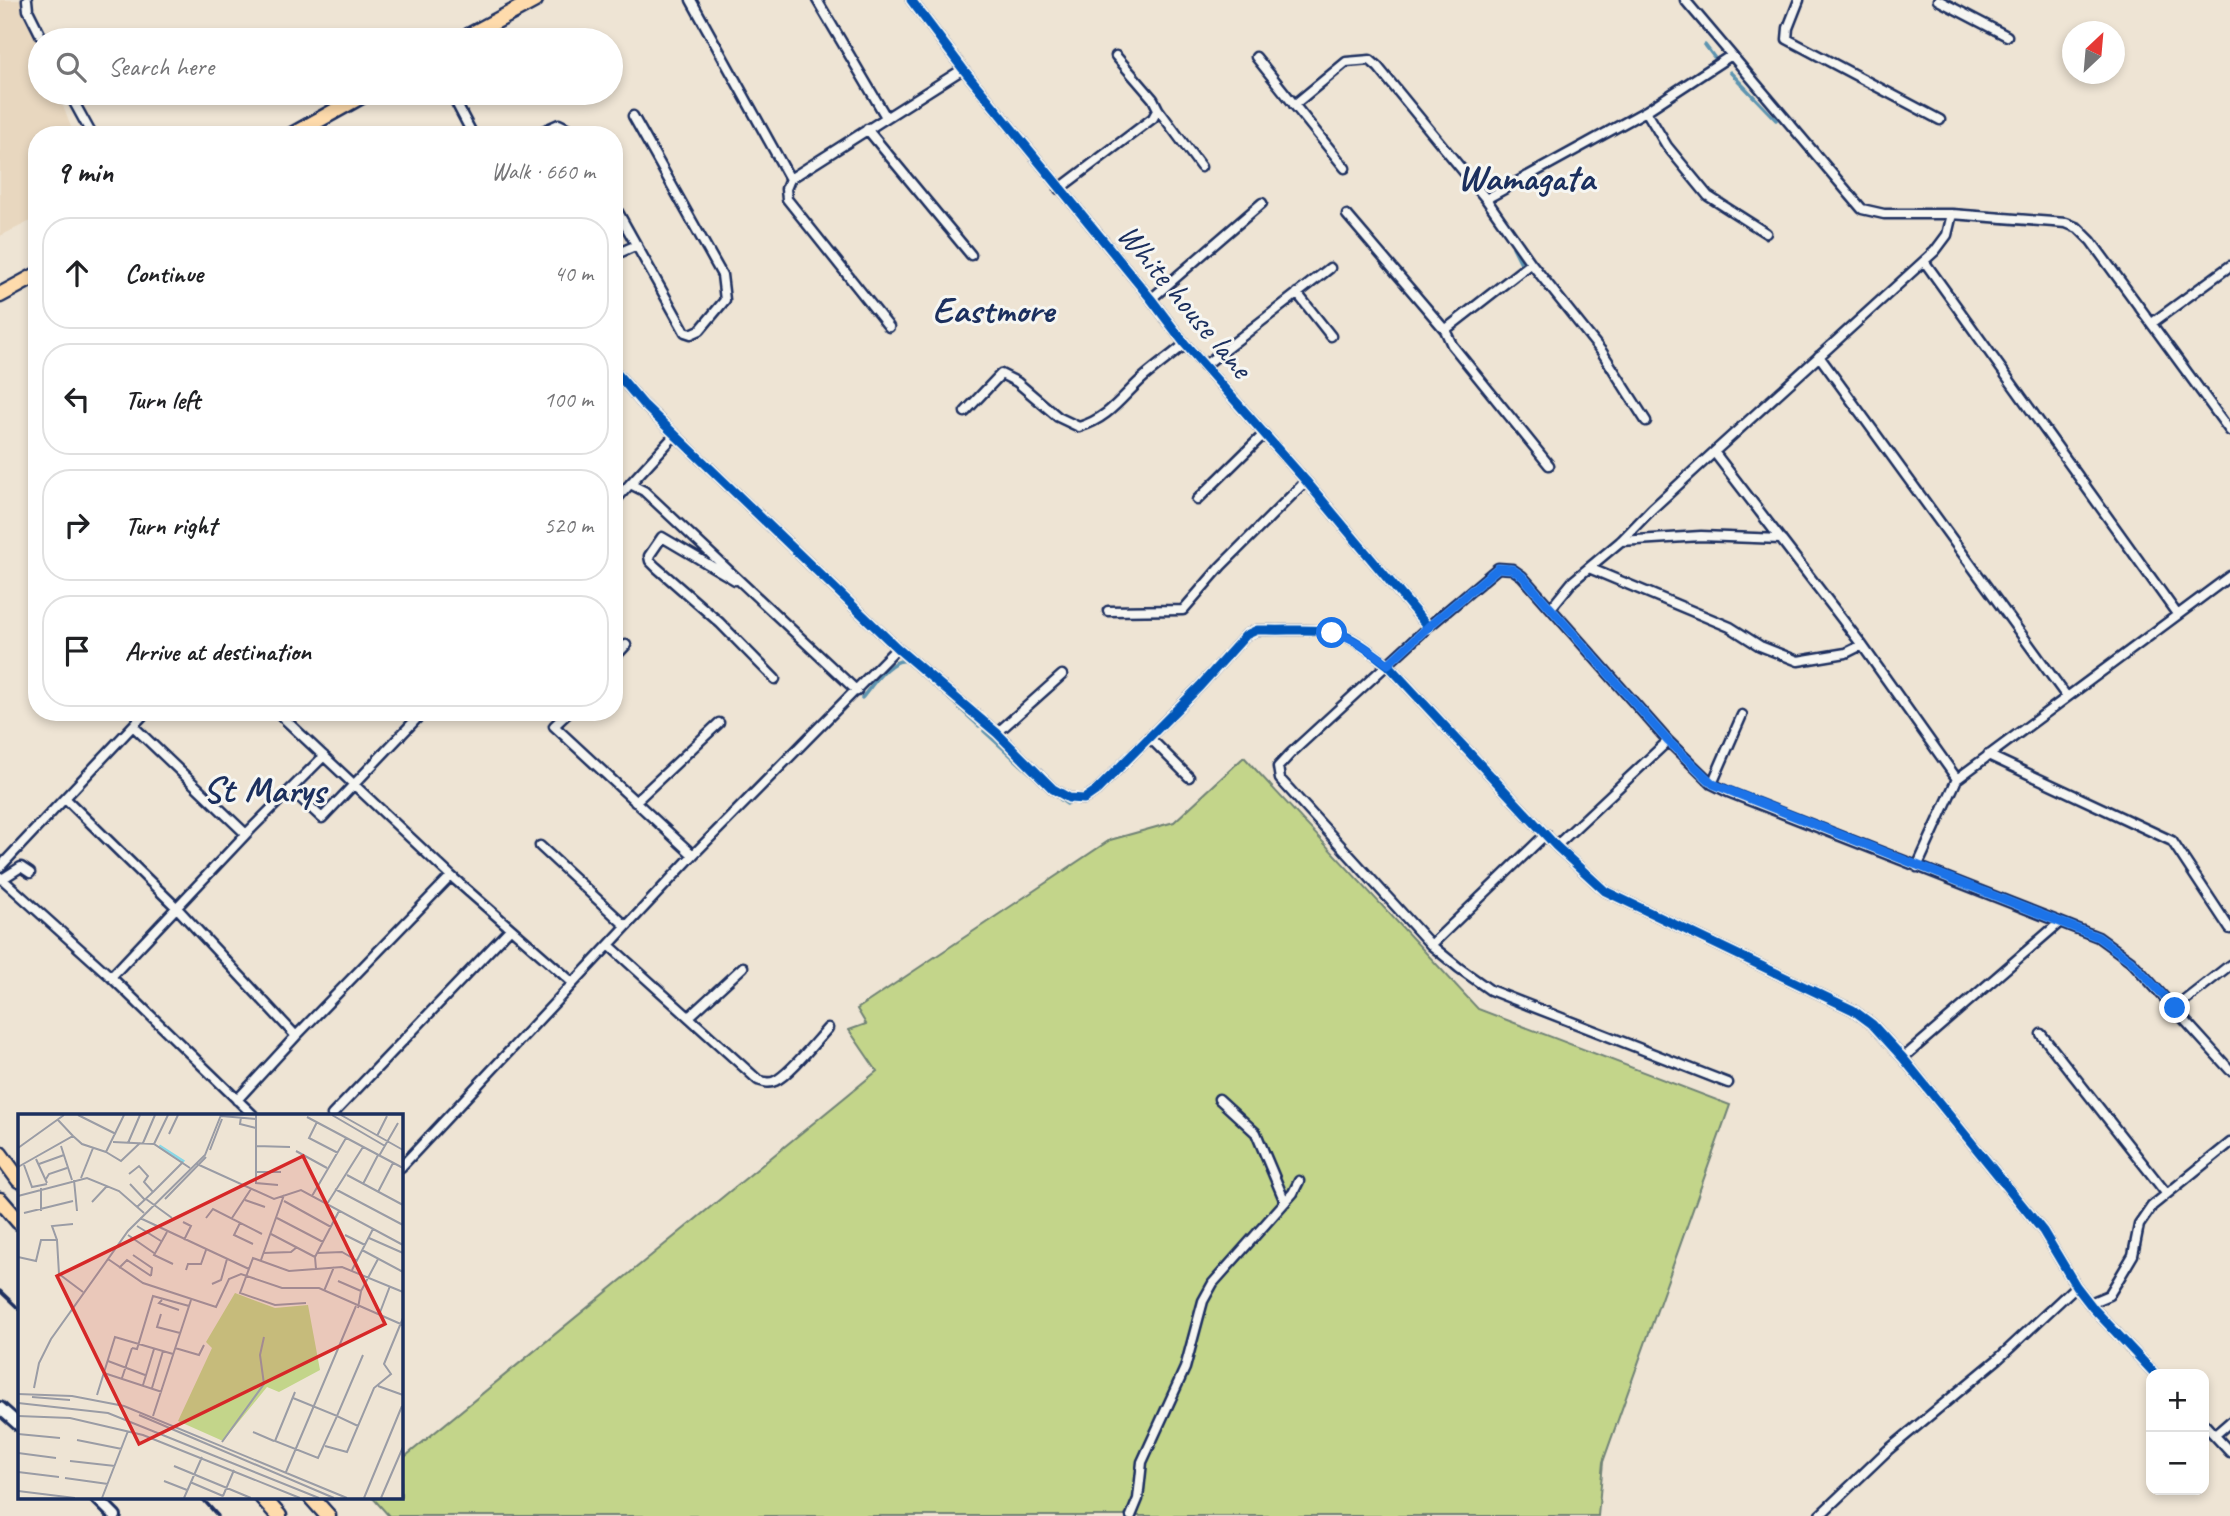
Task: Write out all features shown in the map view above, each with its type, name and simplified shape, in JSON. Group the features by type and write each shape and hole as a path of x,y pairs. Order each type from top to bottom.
{"highway":[{"path":"484,28 536,0"},
{"path":"308,126 346,105"},
{"path":"0,295 28,280"},
{"path":"0,1154 18,1181"},
{"path":"0,1167 18,1181"},
{"path":"0,1200 10,1215"},
{"path":"263,1498 279,1516"},
{"path":"313,1498 328,1516"}],"street":[{"path":"691,0 790,179"},
{"path":"817,0 886,117"},
{"name":"White house lane","path":"911,0 963,69 1185,344 1306,481 1428,627"},
{"path":"1685,0 1862,209 1884,214 1952,214 2066,223 2078,228 2091,240 2230,431"},
{"path":"1799,0 1788,28 1787,39 1940,120"},
{"path":"1938,0 2007,36"},
{"path":"25,1 37,28"},
{"path":"1486,199 1646,111 1730,56"},
{"path":"1116,57 1153,99 1201,167"},
{"path":"1256,58 1345,168"},
{"path":"1294,105 1346,62 1370,60 1378,67 1486,199 1531,263 1602,352 1646,421"},
{"path":"889,327 787,199 786,189 790,179 963,69"},
{"path":"76,105 87,126"},
{"path":"458,105 469,126"},
{"path":"1059,189 1153,118 1158,109"},
{"path":"1646,111 1667,146 1708,195 1766,233"},
{"path":"623,220 685,332 691,334 700,330 725,300 722,275 633,116"},
{"path":"867,129 971,255"},
{"path":"1151,299 1262,203"},
{"path":"1551,608 1573,581 1622,541 1652,509 1935,251 1947,234 1952,214"},
{"path":"1347,215 1445,330 1452,345 1549,465"},
{"path":"623,251 637,244"},
{"path":"1924,261 2177,614"},
{"path":"1445,330 1531,263"},
{"path":"2152,323 2230,266"},
{"path":"1204,366 1329,268"},
{"path":"1297,293 1331,336"},
{"path":"965,412 1001,374 1017,382 1058,417 1079,427 1095,423 1145,376 1185,344"},
{"path":"1819,356 2067,697"},
{"path":"623,381 643,404 897,648 997,733 1054,789 1069,798 1084,799 1097,790 1246,635 1257,630 1344,635 1388,664 1556,846 1605,891 1853,1010 1872,1024 1903,1058 2043,1231 2076,1286 2150,1369"},
{"path":"1197,500 1264,434"},
{"path":"623,492 675,435"},
{"path":"1714,452 1862,645 1957,779"},
{"path":"1108,611 1183,610 1222,566 1306,481"},
{"path":"630,484 644,491 857,691"},
{"path":"750,588 662,537 649,556 656,567 720,623 775,679"},
{"path":"1622,541 1701,537 1781,539"},
{"path":"1728,1083 1490,990 1431,945 1280,779 1278,767 1428,627 1498,568 1512,569 1522,576 1668,741 1713,784 2098,937 2118,950 2230,1070"},
{"path":"1589,568 1730,627 1760,646 1798,661 1846,653 1862,645"},
{"path":"1917,867 1957,779 2230,576"},
{"path":"623,648 626,645"},
{"path":"402,1166 693,855 897,648"},
{"path":"997,733 1062,675"},
{"path":"1713,784 1742,715"},
{"path":"0,867 138,721"},
{"path":"287,721 451,876 573,983"},
{"path":"292,790 322,818 414,721"},
{"path":"559,721 554,726 693,855"},
{"path":"635,802 719,723"},
{"path":"133,726 246,834"},
{"path":"1149,737 1189,777"},
{"path":"1556,846 1668,741"},
{"path":"1988,755 2172,841 2230,929"},
{"path":"111,977 324,756"},
{"path":"65,798 176,907 296,1036"},
{"path":"1431,945 1545,834"},
{"path":"540,846 626,926"},
{"path":"30,873 22,867 1,878 111,977 252,1114"},
{"path":"237,1100 451,876"},
{"path":"1903,1058 2059,923"},
{"path":"333,1114 510,929"},
{"path":"609,944 749,1073 765,1083 774,1082 783,1075 828,1028"},
{"path":"2175,1008 2230,965"},
{"path":"690,1016 743,967"},
{"path":"2041,1034 2166,1193"},
{"path":"1219,1099 1256,1133 1285,1202"},
{"path":"2090,1303 2109,1295 2133,1255 2139,1225 2152,1206 2230,1143"},
{"path":"1131,1516 1138,1499 1142,1462 1185,1368 1203,1301 1213,1283 1293,1193 1299,1181"},
{"path":"1819,1516 1888,1450 1998,1359 2076,1286"},
{"path":"0,1408 18,1424"},
{"path":"2215,1436 2230,1422"},
{"path":"2209,1429 2230,1452"},
{"path":"97,1498 115,1516"}],"shaded area":[{"path":"0,0 23,0 34,28 28,28 28,105 63,105 71,126 28,126 28,222 0,236"}],"green space":[{"path":"1244,757 1478,1009 1730,1105 1603,1462 1598,1516 389,1516 373,1498 402,1498 402,1459 877,1071 849,1030 866,1024 857,1009 1110,840 1174,822"}],"waterway":[{"path":"1705,45 1714,57"},
{"path":"1730,72 1776,120"},
{"path":"1513,247 1522,265"},
{"path":"862,698 894,663 907,661"},
{"path":"924,676 979,726"},
{"path":"984,731 1041,783"},
{"path":"1060,799 1067,804"}],"railway":[{"path":"0,1291 18,1308"},
{"path":"202,1498 218,1516"}],"cycle path":[{"path":"911,0 963,69 1185,344 1306,481 1428,627"},
{"path":"623,381 643,404 897,648 997,733 1053,789 1069,798 1084,799 1097,790 1200,686 1246,635 1257,630 1318,630 1338,633 1357,642 1388,665 1556,846 1605,891 1853,1010 1872,1024 1903,1058 2043,1231 2076,1286 2093,1308 2150,1369"}],"district":[{"name":"Wamagata","path":"1526,177"},
{"name":"Eastmore","path":"993,309"},
{"name":"St Marys","path":"264,789"}],"route":[{"path":"1332,633 1344,635 1357,642 1388,664 1498,568 1512,569 1522,576 1668,741 1713,784 2098,937 2131,961 2175,1008"}]}
